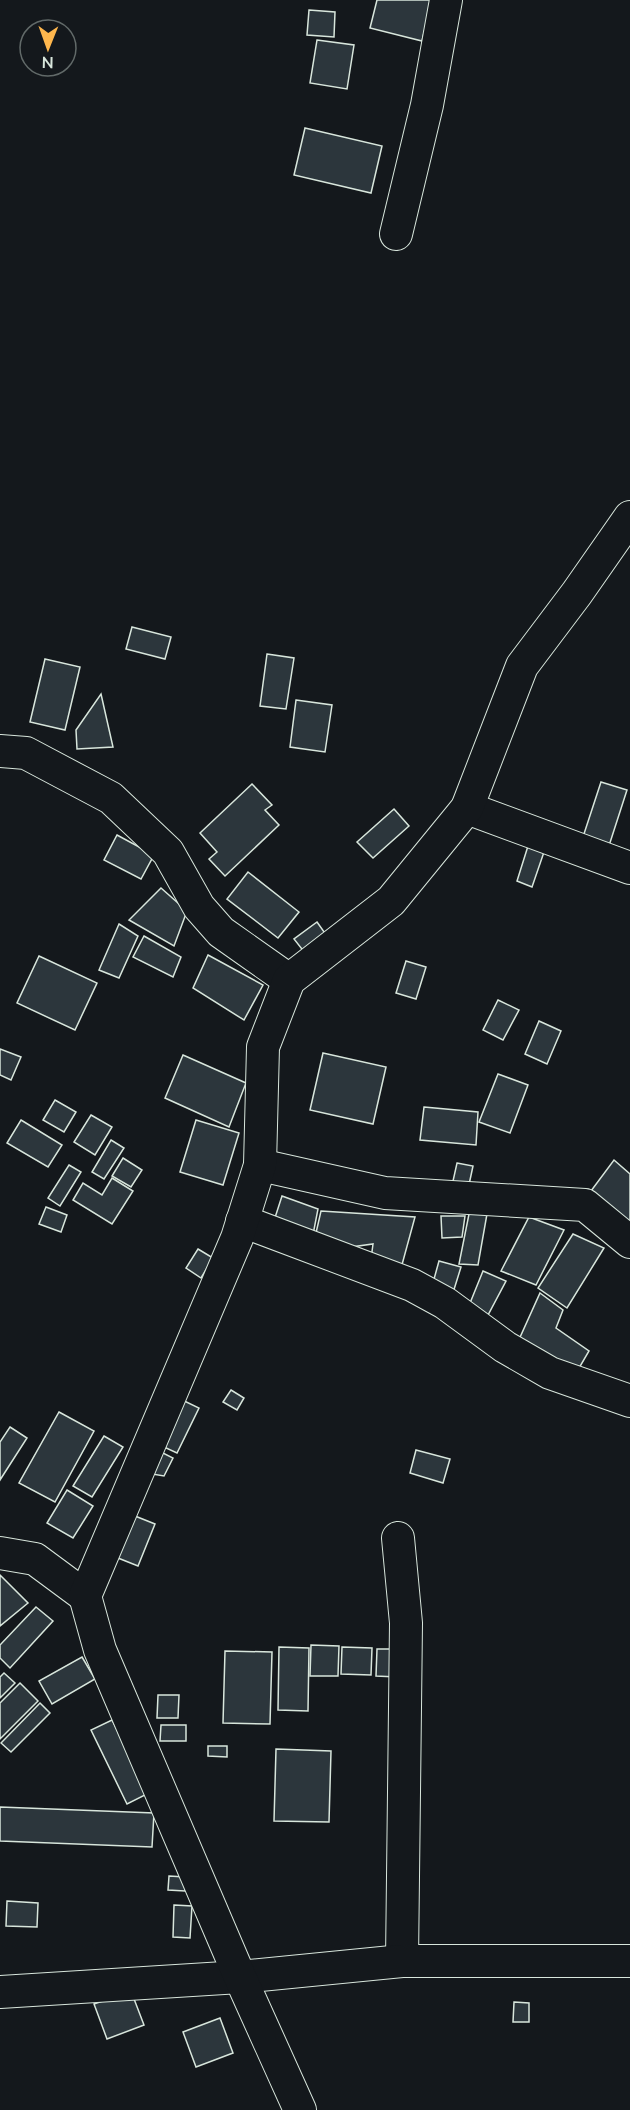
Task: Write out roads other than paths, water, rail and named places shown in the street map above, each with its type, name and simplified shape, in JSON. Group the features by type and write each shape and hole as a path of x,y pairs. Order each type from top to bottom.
{"street":[{"path":"396,234 428,105 446,0"},
{"path":"85,1596 237,1238 260,1165 263,1047 289,980 391,901 467,808 522,666 630,517"},
{"path":"0,751 26,753 111,798 168,852 199,907 220,932 289,980"},
{"path":"467,808 630,868"},
{"path":"260,1165 385,1193 585,1204 630,1242"},
{"path":"242,1221 412,1286 446,1303 505,1347 550,1373 630,1401"},
{"path":"398,1538 406,1623 402,1960"},
{"path":"0,1553 35,1559 85,1596 100,1650 240,1977 300,2110"},
{"path":"0,1992 240,1977 402,1960 630,1961"}]}
